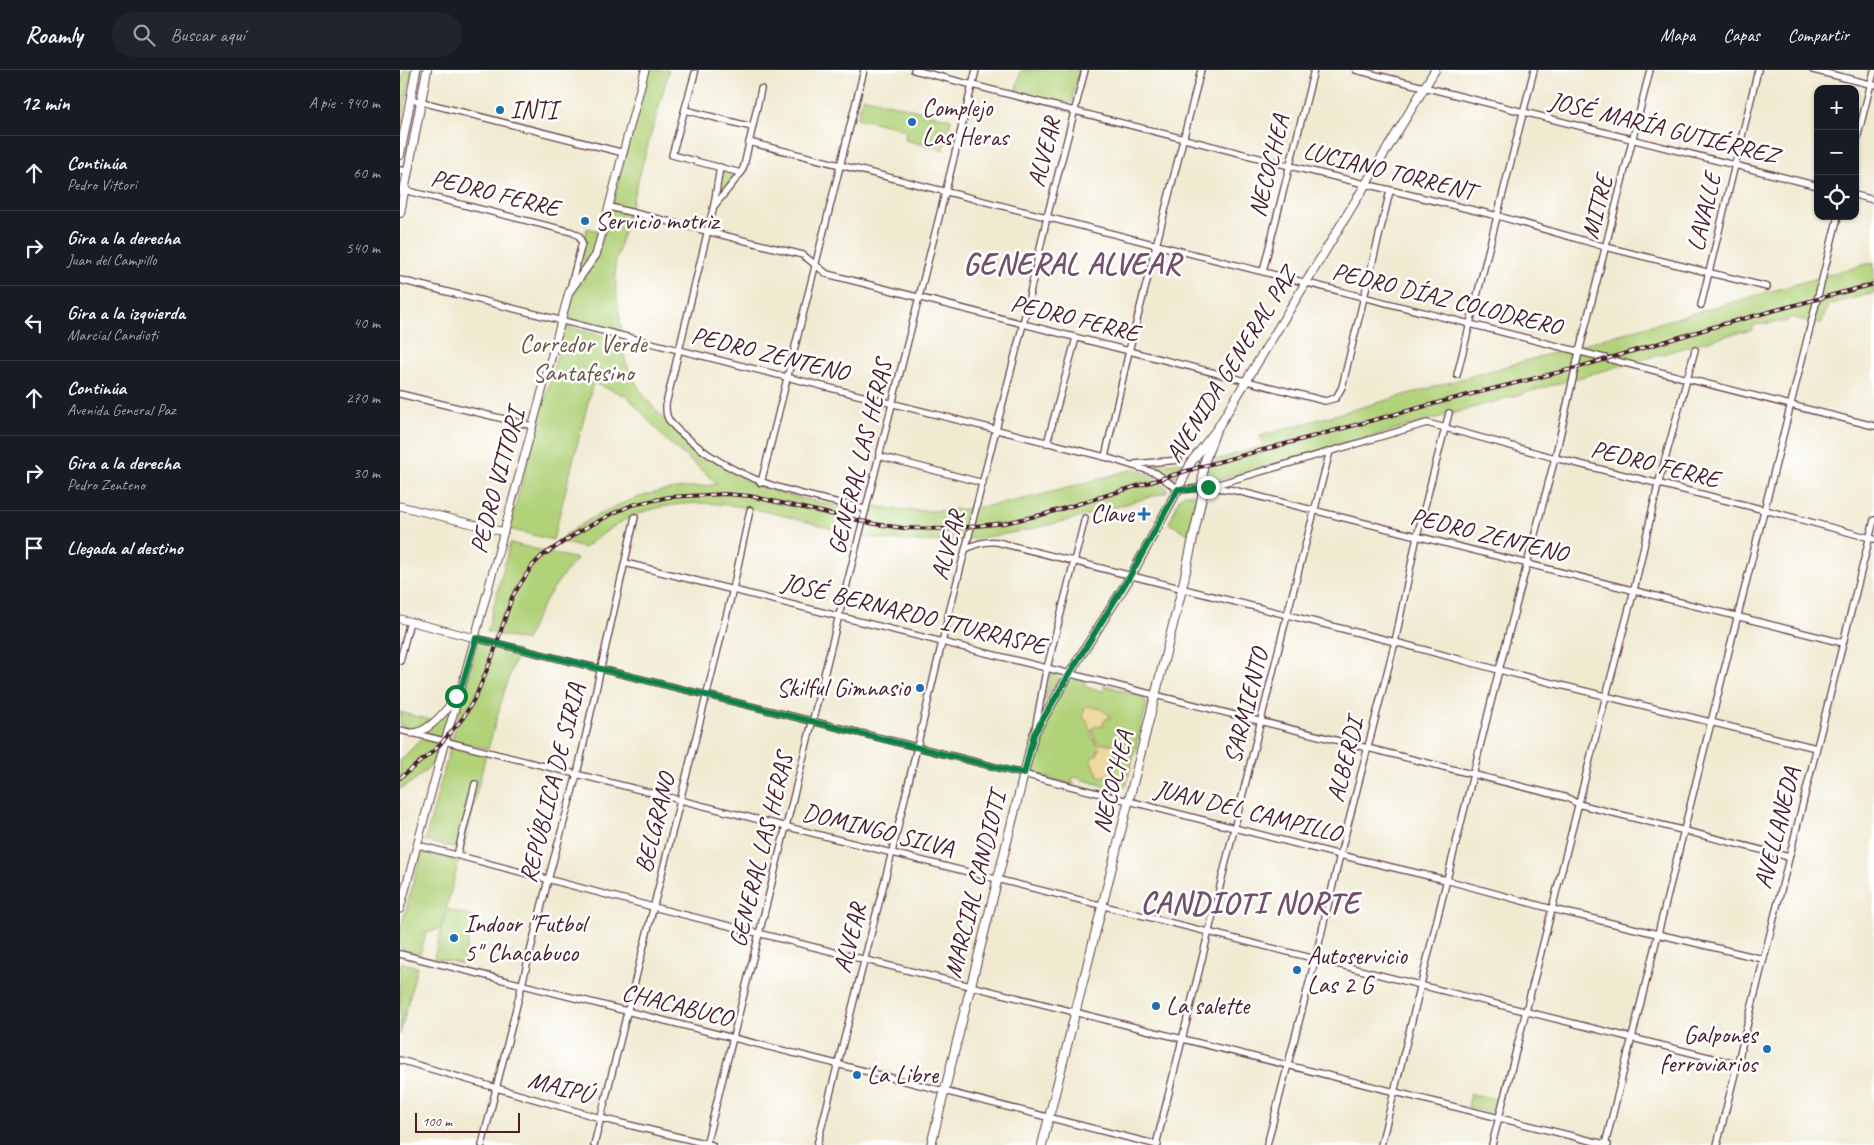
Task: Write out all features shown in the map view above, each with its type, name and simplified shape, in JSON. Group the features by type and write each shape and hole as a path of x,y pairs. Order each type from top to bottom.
{"main road":[{"path":"400,154 416,70"},
{"path":"400,214 404,171 427,70"},
{"name":"AVENIDA GENERAL PAZ","path":"1034,734 1130,576 1192,461 1217,429 1247,381 1435,70"},
{"name":"NECOCHEA","path":"1042,1145 1182,589 1205,487 1203,466 1217,429"},
{"name":"MARCIAL CANDIOTI","path":"931,1145 1034,734"}],"street":[{"name":"PEDRO VITTORI","path":"400,909 445,741 476,638 569,292 596,255 645,70"},
{"path":"760,483 842,166 864,70"},
{"name":"LUCIANO TORRENT","path":"914,70 1290,166 1498,216 1606,247 1767,288"},
{"name":"GENERAL LAS HERAS","path":"708,1145 733,1038 976,70"},
{"name":"ALVEAR","path":"817,1145 1024,324 1047,217 1084,70"},
{"path":"1104,457 1129,351 1201,70"},
{"name":"NECOCHEA","path":"1263,271 1314,70"},
{"name":"JOSÉ MARÍA GUTIÉRREZ","path":"1356,70 1814,185"},
{"path":"1457,375 1534,70"},
{"name":"MITRE","path":"1381,1145 1499,670 1555,458 1579,352 1650,70"},
{"name":"LAVALLE","path":"1701,305 1758,70"},
{"path":"1813,70 1872,85"},
{"path":"1859,132 1874,71"},
{"path":"694,73 672,155 741,173"},
{"path":"714,205 741,173 761,89"},
{"path":"410,99 624,153"},
{"path":"684,110 752,128"},
{"name":"PEDRO DÍAZ COLODRERO","path":"749,142 1874,426"},
{"path":"720,167 714,205 666,404 667,416 692,442 716,460 760,483 866,509"},
{"name":"PEDRO FERRE","path":"402,189 572,232 579,236 582,243 569,292"},
{"path":"1366,298 1390,191"},
{"path":"1859,196 1874,200"},
{"name":"PEDRO FERRE","path":"610,207 803,255 827,274 1315,399 1332,400 1338,396 1366,298"},
{"path":"418,845 653,907 1606,1145 1631,1038 1837,220"},
{"name":"PEDRO ZENTENO","path":"400,280 1104,457 1156,473 1178,489 1188,490 1205,487 1233,490 1843,644"},
{"path":"1047,444 1076,338"},
{"path":"1492,1145 1634,590 1658,485 1695,350"},
{"path":"400,394 533,426"},
{"name":"ALBERDI","path":"1267,1145 1316,960 1340,855 1395,642 1417,536 1449,413"},
{"name":"PEDRO FERRE","path":"1330,452 1427,423 1658,485 1872,538"},
{"path":"1205,487 1330,452"},
{"name":"SARMIENTO","path":"1157,1145 1287,615 1330,452"},
{"path":"879,456 983,483"},
{"name":"PEDRO ZENTENO","path":"1130,465 1179,460"},
{"path":"400,506 504,532"},
{"name":"BELGRANO","path":"594,1145 733,589 750,510"},
{"name":"REPÚBLICA DE SIRIA","path":"482,1145 548,880 577,774 634,517"},
{"name":"MARCIAL CANDIOTI","path":"1034,734 1047,668 1085,518"},
{"name":"AVELLANEDA","path":"1717,1145 1816,748 1872,538 1874,520"},
{"path":"966,549 974,544 997,542 1499,670 1816,748"},
{"name":"JOSÉ BERNARDO ITURRASPE","path":"625,563 839,615 1155,696 1368,747 1568,798 1578,804 1684,832"},
{"name":"JUAN DEL CAMPILLO","path":"400,619 1446,880 1552,909 1763,958"},
{"path":"400,661 410,622"},
{"path":"412,733 422,732 430,725 452,701 462,685"},
{"name":"DOMINGO SILVA","path":"400,730 892,852 1209,934 1736,1064"},
{"path":"457,855 475,784"},
{"path":"1684,832 1789,857"},
{"name":"CHACABUCO","path":"400,954 1157,1145"},
{"name":"MAIPÚ","path":"400,1060 600,1118 708,1145"}],"green space":[{"path":"404,70 412,70 400,132 400,89"},
{"path":"648,70 669,70 630,209 612,205"},
{"path":"1021,70 1079,70 1071,104 1016,91"},
{"name":"Complejo Las Heras","path":"863,97 951,119 944,150 905,140 906,130 857,118"},
{"path":"721,168 739,173 716,200"},
{"path":"611,210 628,214 615,265 616,290 622,333 567,318 574,294 597,258"},
{"path":"587,228 599,231 589,261 574,282"},
{"path":"1874,262 1874,293 1828,305 1821,324 1789,317 1788,321 1753,325 1753,330 1729,335 1219,480 1207,478 1208,467 1212,461 1264,446 1260,436"},
{"name":"Corredor Verde Santafesino","path":"565,326 622,341 626,363 637,385 653,406 672,427 716,462 738,475 769,489 857,510 851,534 744,507 689,504 662,507 635,515 602,534 584,548 558,541 583,523 638,497 668,490 718,484 666,440 627,396 593,383 553,540 509,529"},
{"path":"1183,462 1172,481 1155,465"},
{"path":"1134,469 1156,479 1167,488 1167,492 1054,524 978,538 940,541 901,541 862,536 870,505 904,510 937,511 970,508 1036,496"},
{"path":"1185,494 1193,494 1197,498 1188,534 1169,523 1180,497"},
{"path":"510,543 577,559 547,597 526,641 487,632"},
{"path":"478,641 518,651 488,749 452,740"},
{"path":"1051,673 1060,675 1042,705"},
{"path":"1084,680 1085,687 1105,691 1104,685 1143,696 1147,705 1126,786 1113,795 1106,794 1104,786 1074,777 1072,778 1074,785 1031,773 1029,762 1031,750 1040,726 1068,682"},
{"path":"456,701 446,739 424,733"},
{"path":"400,712 431,720 417,728 400,726"},
{"path":"422,738 445,744 441,758 412,782 400,789 400,761"},
{"path":"451,745 486,754 463,850 425,841"},
{"path":"422,852 459,861 446,909 474,917 463,964 434,958 445,914 440,929 426,933 420,954 400,949 400,931"},
{"path":"400,962 417,967 400,1035"},
{"path":"1471,1094 1496,1099 1491,1113 1468,1107"}],"sand":[{"path":"1088,706 1101,709 1110,716 1110,719 1107,718 1103,723 1104,726 1092,729 1095,739 1099,744 1114,746 1117,768 1103,777 1099,776 1091,761 1091,758 1097,755 1099,748 1092,737 1087,721 1083,718 1084,708"}],"railway":[{"path":"400,778 436,749 463,718 476,696 493,655 512,597 532,566 542,556 580,531 632,505 669,497 725,494 750,496 875,524 903,528 947,529 1005,523 1045,514 1203,466 1448,400 1576,368 1720,325 1874,284"}],"place":[{"name":"INTI","path":"500,110"},
{"name":"Complejo Las Heras","path":"912,122"},
{"name":"Servicio motriz","path":"585,221"},
{"name":"Clave","path":"1144,514"},
{"name":"Skilful Gimnasio","path":"920,688"},
{"name":"Indoor \"Futbol 5\" Chacabuco","path":"454,938"},
{"name":"Autoservicio Las 2 G","path":"1297,970"},
{"name":"La salette","path":"1156,1006"},
{"name":"Galpones ferroviarios","path":"1767,1049"},
{"name":"La Libre","path":"857,1075"}],"district":[{"name":"GENERAL ALVEAR","path":"1072,264"},
{"name":"CANDIOTI NORTE","path":"1250,903"}],"route":[{"path":"456,696 462,685 476,638 1024,774 1034,734 1130,576 1178,489 1188,490 1208,487"}]}
